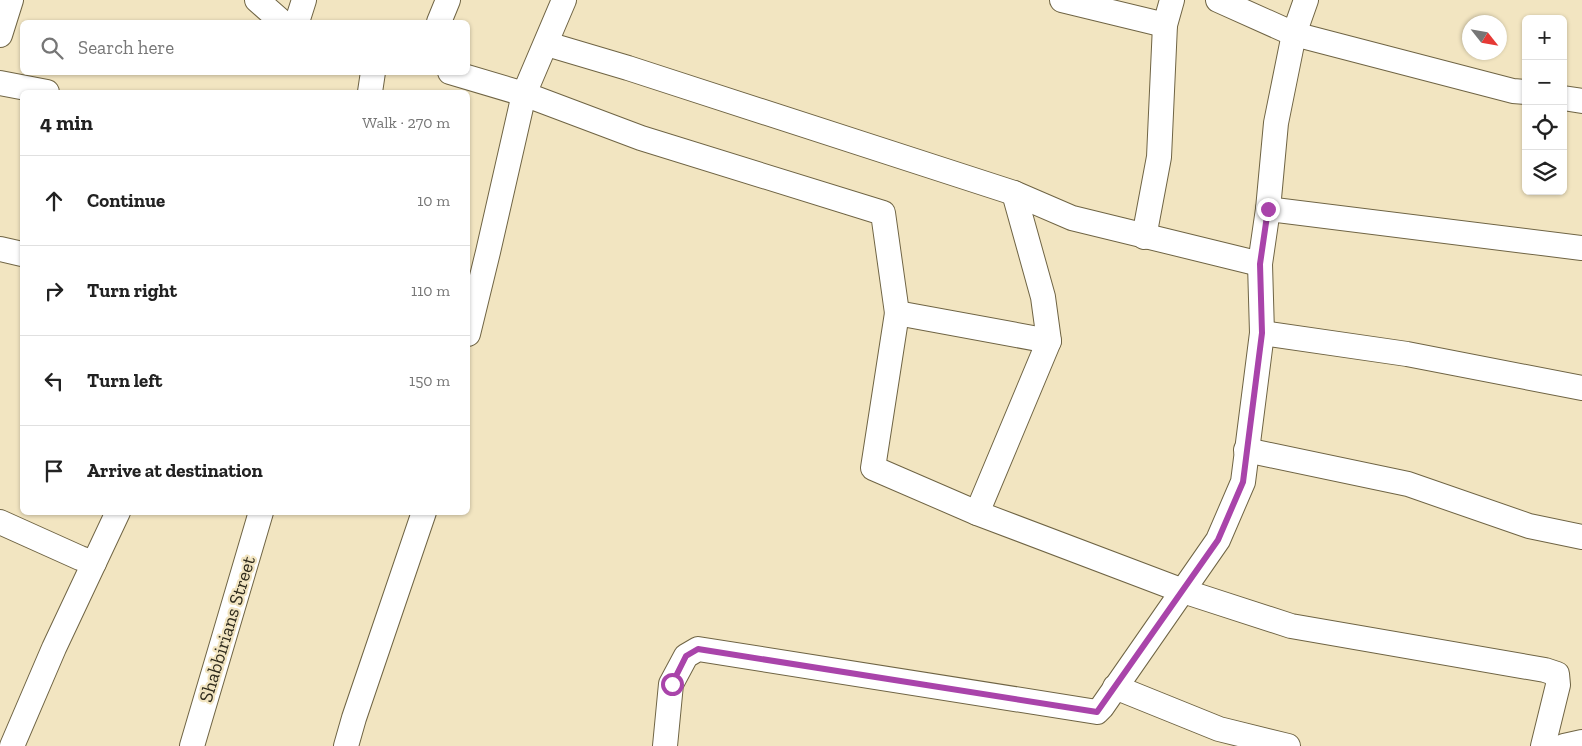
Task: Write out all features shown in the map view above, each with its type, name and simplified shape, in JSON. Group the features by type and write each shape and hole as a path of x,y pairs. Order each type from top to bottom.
{"street":[{"path":"0,35 11,0"},
{"path":"257,0 280,20"},
{"path":"299,20 304,0"},
{"path":"440,20 448,0"},
{"path":"470,326 524,94 547,44 564,0"},
{"path":"1062,0 1165,25"},
{"path":"1144,237 1159,157 1165,25 1172,0"},
{"path":"1218,0 1294,34 1513,91 1522,92"},
{"path":"664,746 672,684 686,656 698,649 1097,712 1218,540 1243,482 1262,333 1260,264 1268,209 1276,123 1294,34 1306,0"},
{"path":"547,44 638,71 1014,194 1072,218 1260,264"},
{"path":"370,90 373,75"},
{"path":"460,75 524,94 641,138 883,213 897,313 873,468 977,513 1183,591 1291,626 1545,670 1557,674 1558,685 1543,746"},
{"path":"0,83 36,90"},
{"path":"1567,98 1582,100"},
{"path":"977,513 1049,342 1043,297 1014,194"},
{"path":"1268,209 1582,248"},
{"path":"0,249 20,254"},
{"path":"897,313 1049,342"},
{"path":"1262,333 1406,354 1582,388"},
{"path":"1246,450 1408,484 1529,526 1582,537"},
{"path":"12,746 54,648 117,515"},
{"name":"Shabbirians Street","path":"192,746 260,515"},
{"path":"346,746 423,515"},
{"path":"0,522 94,563"},
{"path":"1115,687 1217,738 1288,746"},
{"path":"1564,746 1582,742"}],"route":[{"path":"672,684 686,656 698,649 1097,712 1218,540 1243,482 1262,333 1260,264 1268,209"}]}
